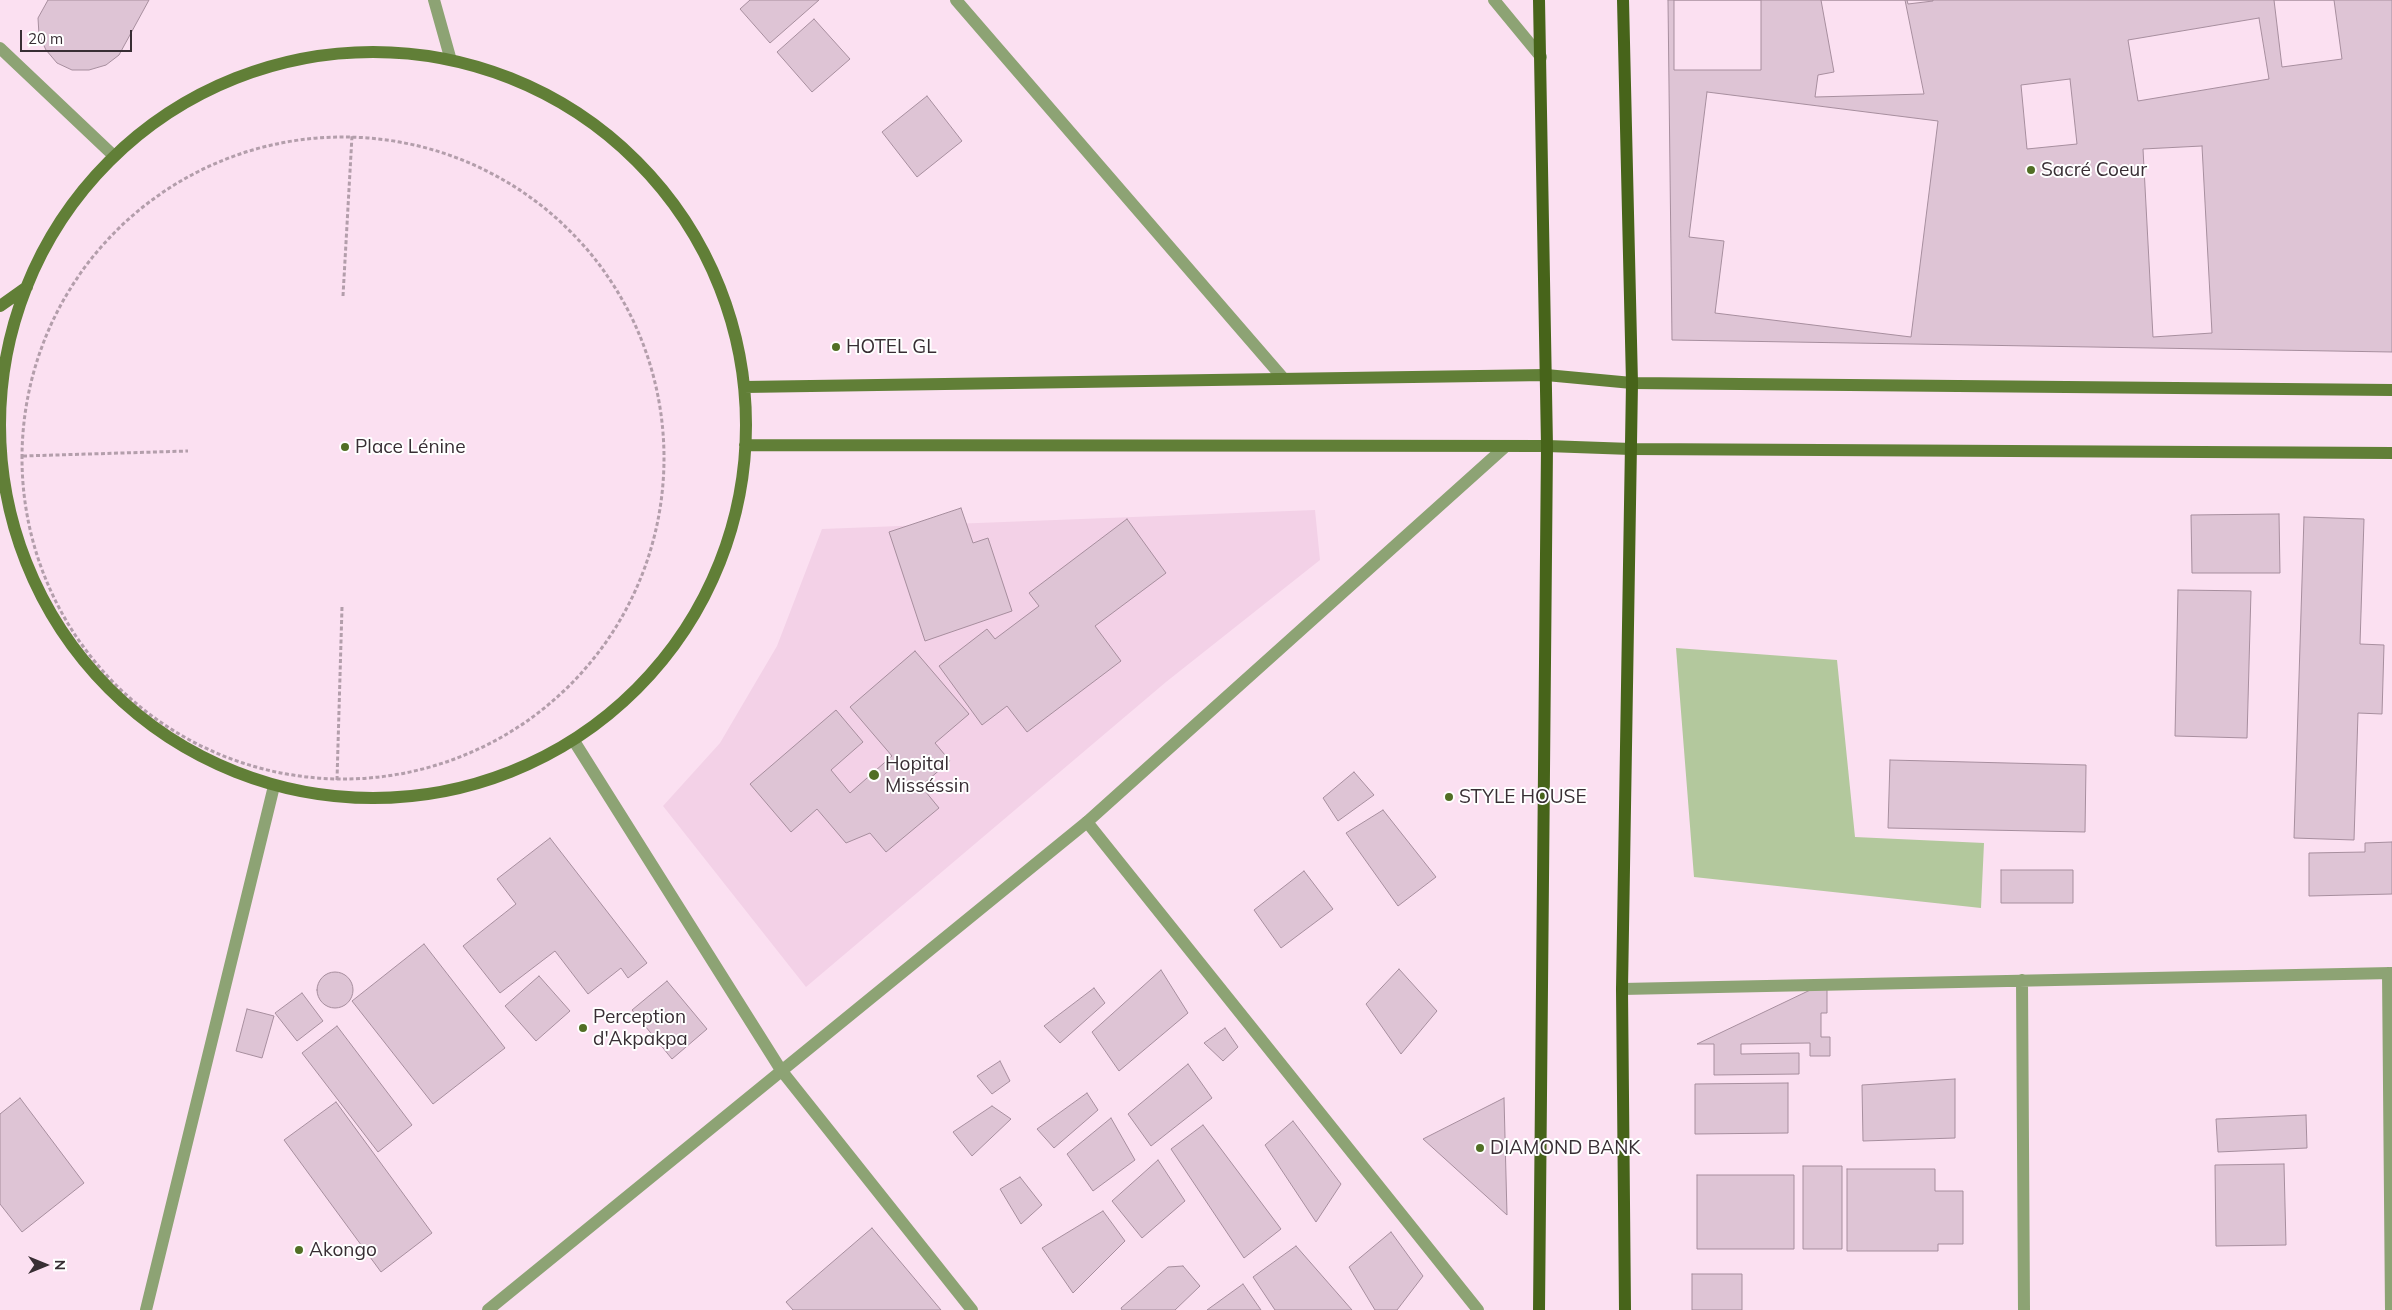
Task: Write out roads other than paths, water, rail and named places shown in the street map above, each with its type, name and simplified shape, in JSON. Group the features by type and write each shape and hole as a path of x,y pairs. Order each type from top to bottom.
{"main road":[{"path":"1539,0 1547,446 1539,1310"},
{"path":"1623,0 1632,384 1622,989 1625,1310"},
{"path":"390,50 450,57 496,71 558,99 598,125 648,171 672,200 694,233 712,267 726,304 736,341 744,387 745,445 743,474 726,545 697,611 678,642 631,696 574,741 528,766 480,784 429,796 376,800 342,798 274,786 238,774 196,754 148,723 112,692 86,664 44,601 28,566 7,493 2,455 2,401 9,349 20,306 28,287 58,225 84,188 136,136 186,100 231,78 269,65 329,52 390,50"},
{"path":"0,306 28,287"},
{"path":"744,387 1546,375 1632,384 2392,390"},
{"path":"745,445 1547,446 1631,449 2392,453"},
{"path":"0,501 13,518"}],"street":[{"path":"434,0 450,57"},
{"path":"956,0 1283,378"},
{"path":"1494,0 1541,57"},
{"path":"0,48 114,156"},
{"path":"488,1310 1087,822 1506,446"},
{"path":"574,741 781,1070 972,1310"},
{"path":"146,1310 274,786"},
{"path":"1087,822 1478,1310"},
{"path":"1622,989 2390,973 2391,1310"},
{"path":"2022,980 2024,1310"}],"place":[{"name":"Sacré Coeur","path":"2031,170"},
{"name":"HOTEL GL","path":"836,347"},
{"name":"Place Lénine","path":"345,447"},
{"name":"Hopital Misséssin","path":"874,775"},
{"name":"STYLE HOUSE","path":"1449,797"},
{"name":"Perception d'Akpakpa","path":"583,1028"},
{"name":"DIAMOND BANK","path":"1480,1148"},
{"name":"Akongo","path":"299,1250"}]}
